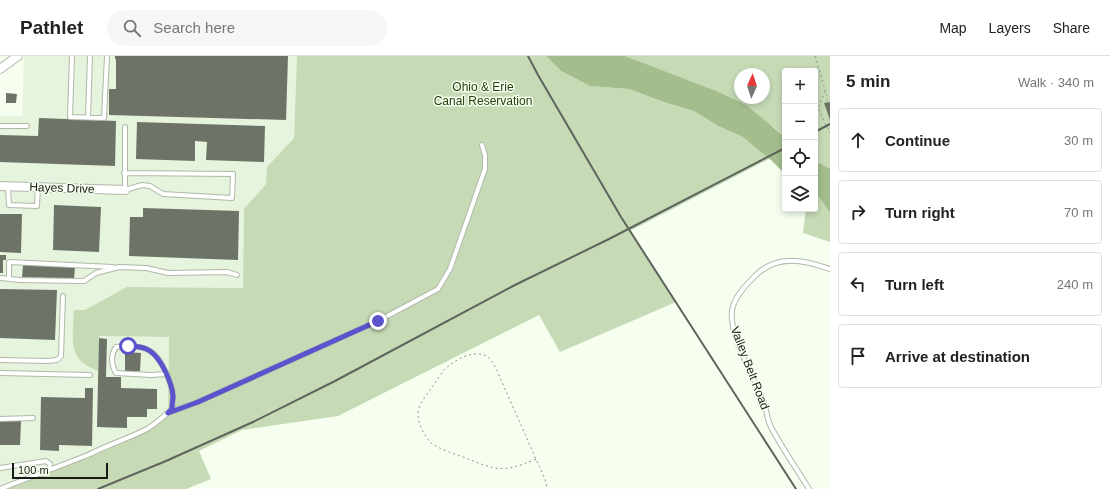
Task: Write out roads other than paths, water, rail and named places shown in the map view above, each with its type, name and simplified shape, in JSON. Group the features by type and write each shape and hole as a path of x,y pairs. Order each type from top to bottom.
{"street":[{"path":"0,69 18,56"},
{"name":"Hayes Drive","path":"4,186 125,190"}],"lane":[{"path":"72,56 70,117 104,118 107,56"},
{"path":"88,117 90,56"},
{"path":"0,126 27,126"},
{"path":"124,127 124,173 125,190 142,186 150,186 163,194 232,198 233,174 124,173"},
{"path":"168,413 198,402 378,321 438,289 450,269 485,169 486,155 482,145"},
{"path":"4,186 9,205 23,206 37,206 38,187"},
{"name":"Valley Belt Road","path":"808,489 770,425 764,403 739,346 733,325 732,307 739,293 757,274 774,264 788,260 803,261 830,269"},
{"path":"9,279 9,262 146,268 168,272 228,272 237,275"},
{"path":"0,278 84,281 96,273 119,267"},
{"path":"0,360 48,361 57,360 61,356 63,296"},
{"path":"0,489 88,455 101,448 147,430 172,409 173,396 171,388 166,374 156,356 149,350 139,347 116,347 113,352 111,364 116,373 151,375 166,374"},
{"path":"0,373 90,375"},
{"path":"0,419 33,418"},
{"path":"0,468 46,461 50,464 49,470"}],"railway":[{"path":"528,56 621,217 796,489"},
{"path":"818,130 830,124"},
{"path":"98,489 166,461 253,422 335,381 515,285 609,239 782,150"}],"park label":[{"name":"Ohio & Erie Canal Reservation","path":"483,94"}]}
